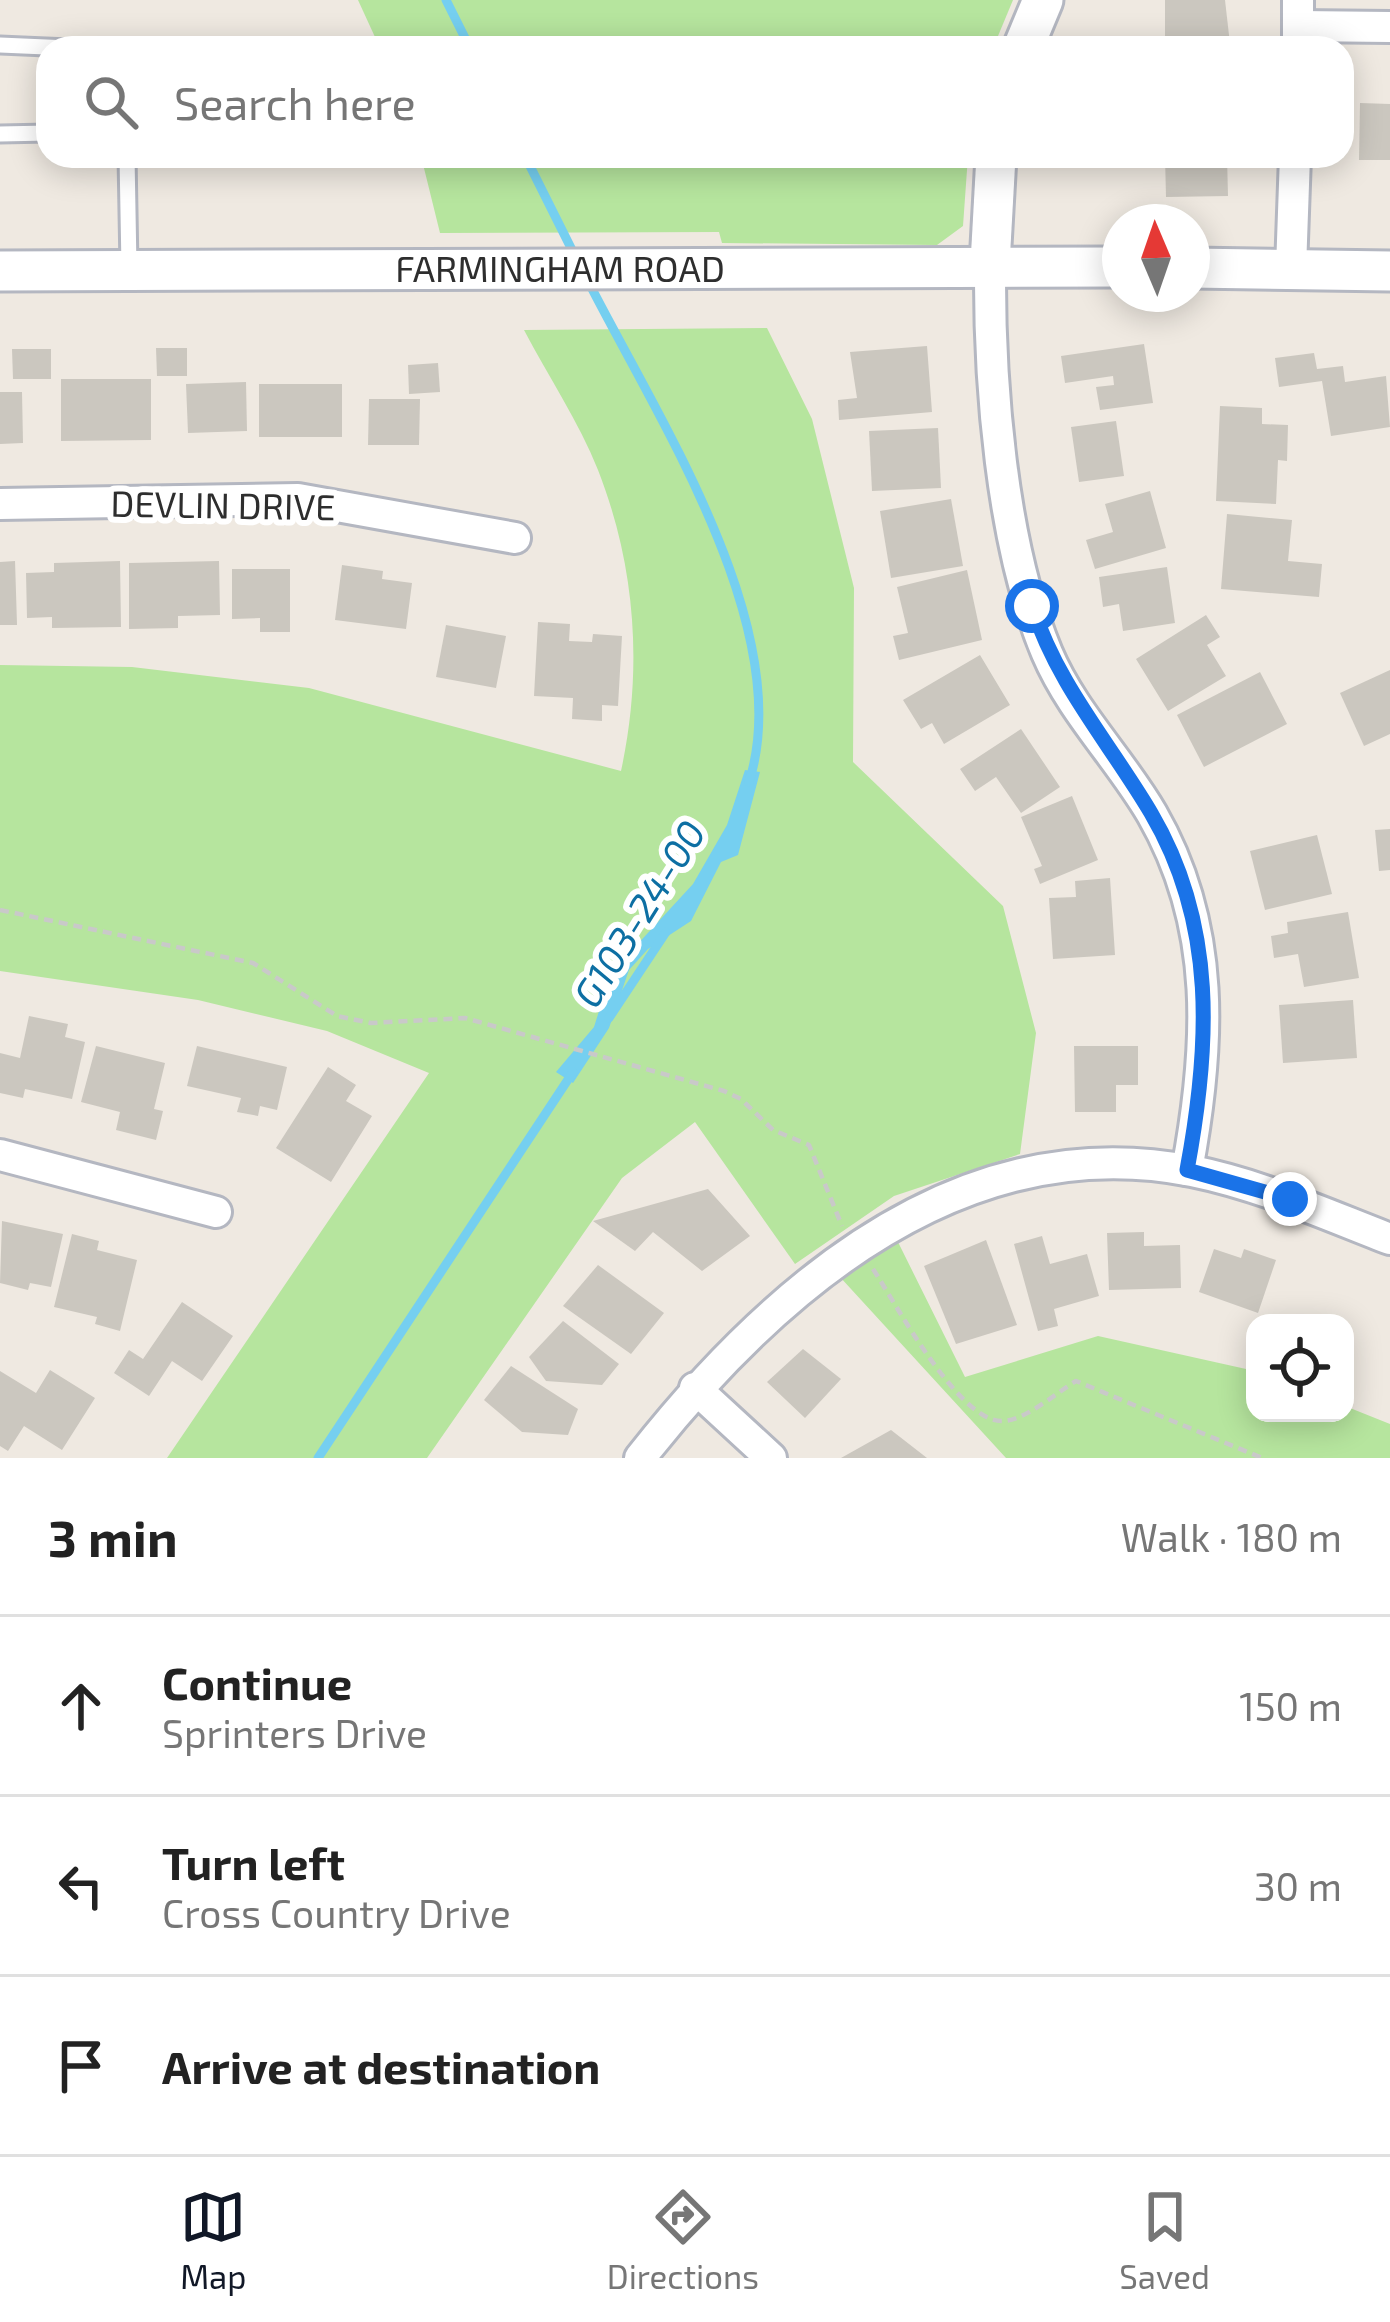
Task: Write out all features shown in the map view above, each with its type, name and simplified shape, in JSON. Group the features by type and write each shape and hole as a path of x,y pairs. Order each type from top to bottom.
{"street":[{"path":"1028,36 1043,0"},
{"path":"1298,25 1390,27"},
{"path":"995,168 990,265 996,436 1032,606 1069,694 1153,816 1191,908 1206,1013 1187,1170"},
{"path":"1291,269 1294,168"},
{"name":"FARMINGHAM ROAD","path":"0,271 1102,266"},
{"path":"1210,268 1390,271"},
{"name":"DEVLIN DRIVE","path":"0,504 298,499 515,538"},
{"path":"0,1155 215,1212"},
{"path":"640,1458 694,1388 778,1305 856,1246 941,1202 1012,1178 1128,1165 1187,1170 1290,1199 1390,1239"},
{"path":"694,1388 771,1458"}],"lane":[{"path":"0,46 36,47"},
{"path":"0,134 36,133"},
{"path":"127,168 129,270"}],"path":[{"path":"0,910 253,963 337,1016 371,1024 465,1018 724,1091 741,1099 773,1130 809,1145 826,1178 832,1210 957,1395 990,1421 1010,1421 1076,1381 1262,1458"}],"green space":[{"path":"358,0 1013,0 998,36 374,36"},
{"path":"424,168 967,168 963,226 937,245 722,243 719,232 440,233"},
{"path":"767,328 812,419 854,588 853,762 1003,906 1036,1033 1020,1154 894,1196 795,1264 695,1122 622,1178 427,1458 167,1458 429,1073 327,1031 198,1000 0,971 0,665 132,667 309,688 621,771 633,657 621,544 590,452 524,330"},
{"path":"896,1238 965,1377 1098,1336 1246,1369 1246,1422 1354,1422 1354,1410 1390,1424 1390,1458 1006,1458 840,1277"}],"water":[{"path":"745,770 760,772 738,855 721,862 691,921 648,949 629,970 609,1028 573,1083 556,1072 594,1027 611,973 693,884 727,825"}],"building":[{"path":"1165,0 1225,0 1229,36 1165,36"},
{"path":"1360,103 1390,104 1390,160 1359,160"},
{"path":"1165,168 1227,168 1228,196 1166,197"},
{"path":"1144,344 1153,403 1100,410 1096,387 1114,385 1113,376 1065,383 1061,356"},
{"path":"927,346 932,412 839,420 838,400 857,398 850,352"},
{"path":"156,348 187,348 187,376 157,376"},
{"path":"12,349 51,349 51,379 13,379"},
{"path":"1314,353 1317,369 1343,366 1345,382 1386,376 1390,427 1331,436 1322,381 1279,387 1275,358"},
{"path":"438,363 440,392 409,394 408,365"},
{"path":"61,379 151,379 151,440 61,441"},
{"path":"246,382 247,431 188,433 186,384"},
{"path":"259,384 342,384 342,437 259,437"},
{"path":"0,392 22,392 23,443 0,444"},
{"path":"369,399 420,399 419,445 368,445"},
{"path":"1220,406 1262,408 1262,424 1288,425 1287,461 1278,460 1276,504 1216,501"},
{"path":"1116,421 1124,476 1079,482 1071,427"},
{"path":"938,428 941,488 872,491 869,431"},
{"path":"1150,491 1166,548 1095,569 1086,540 1113,532 1105,504"},
{"path":"951,499 963,566 891,578 880,511"},
{"path":"1227,514 1292,520 1288,561 1322,564 1319,597 1221,589"},
{"path":"15,561 17,625 0,625 0,562"},
{"path":"120,561 121,627 52,628 52,617 27,618 26,573 54,572 54,563"},
{"path":"219,561 220,615 178,616 178,628 129,629 129,563"},
{"path":"342,565 383,571 382,579 412,583 406,629 335,620"},
{"path":"1167,567 1175,623 1123,631 1119,604 1103,607 1099,577"},
{"path":"232,569 290,569 290,632 260,632 260,618 232,619"},
{"path":"967,570 982,640 899,660 893,636 908,633 897,587"},
{"path":"1206,615 1220,637 1207,645 1226,676 1168,711 1136,659"},
{"path":"538,622 570,624 569,641 592,642 593,634 622,636 618,706 602,705 602,721 572,719 573,698 534,696"},
{"path":"446,625 506,636 496,688 436,677"},
{"path":"980,655 1010,705 944,744 932,723 921,729 903,700"},
{"path":"1390,670 1390,734 1364,746 1340,693"},
{"path":"1260,672 1287,724 1204,767 1177,715"},
{"path":"1021,729 1060,787 1021,813 996,777 975,791 960,769"},
{"path":"1072,796 1098,860 1040,884 1034,869 1042,866 1021,817"},
{"path":"1390,829 1390,870 1379,871 1375,830"},
{"path":"1317,835 1332,894 1265,910 1250,851"},
{"path":"1110,878 1115,955 1053,959 1049,898 1076,897 1075,881"},
{"path":"1348,912 1359,978 1304,987 1298,954 1274,958 1271,936 1288,933 1287,922"},
{"path":"1353,1000 1357,1058 1283,1063 1279,1005"},
{"path":"29,1016 68,1024 65,1037 85,1042 72,1099 25,1089 23,1098 0,1093 0,1053 20,1058"},
{"path":"96,1046 165,1063 154,1109 163,1111 156,1140 116,1130 120,1112 81,1102"},
{"path":"197,1046 287,1067 277,1110 260,1106 258,1116 237,1112 241,1098 187,1086"},
{"path":"1074,1046 1138,1046 1138,1085 1116,1085 1116,1112 1075,1112"},
{"path":"328,1067 356,1085 346,1101 372,1116 331,1182 276,1148"},
{"path":"708,1189 750,1236 702,1271 653,1232 635,1251 593,1221"},
{"path":"2,1221 63,1234 51,1287 30,1283 28,1290 0,1283"},
{"path":"1144,1232 1144,1246 1180,1245 1181,1288 1109,1290 1107,1233"},
{"path":"72,1234 99,1241 97,1250 137,1260 120,1331 95,1324 97,1317 54,1307"},
{"path":"1042,1236 1050,1264 1087,1254 1099,1296 1054,1309 1058,1326 1038,1331 1014,1244"},
{"path":"986,1240 1017,1325 956,1344 924,1266"},
{"path":"1214,1249 1241,1258 1244,1249 1276,1260 1258,1313 1199,1292"},
{"path":"598,1265 664,1313 631,1354 563,1306"},
{"path":"182,1302 233,1336 202,1381 172,1361 149,1396 114,1373 129,1350 143,1359"},
{"path":"563,1321 619,1364 602,1385 546,1381 529,1357"},
{"path":"803,1349 841,1379 805,1418 767,1382"},
{"path":"511,1366 578,1409 568,1435 522,1432 484,1400"},
{"path":"50,1370 95,1398 62,1450 24,1426 8,1451 0,1446 0,1371 36,1393"},
{"path":"891,1430 927,1458 841,1458"}],"waterway":[{"name":"G103-24-00","path":"446,0 464,36"},
{"name":"G103-24-00","path":"531,168 576,258"},
{"name":"G103-24-00","path":"587,279 681,456 737,591 754,658 759,722 749,782"},
{"name":"G103-24-00","path":"609,1018 666,932"},
{"name":"G103-24-00","path":"318,1458 573,1072"}],"route":[{"path":"1032,606 1047,652 1069,694 1153,816 1191,908 1203,964 1206,1013 1187,1170 1290,1199"}]}
